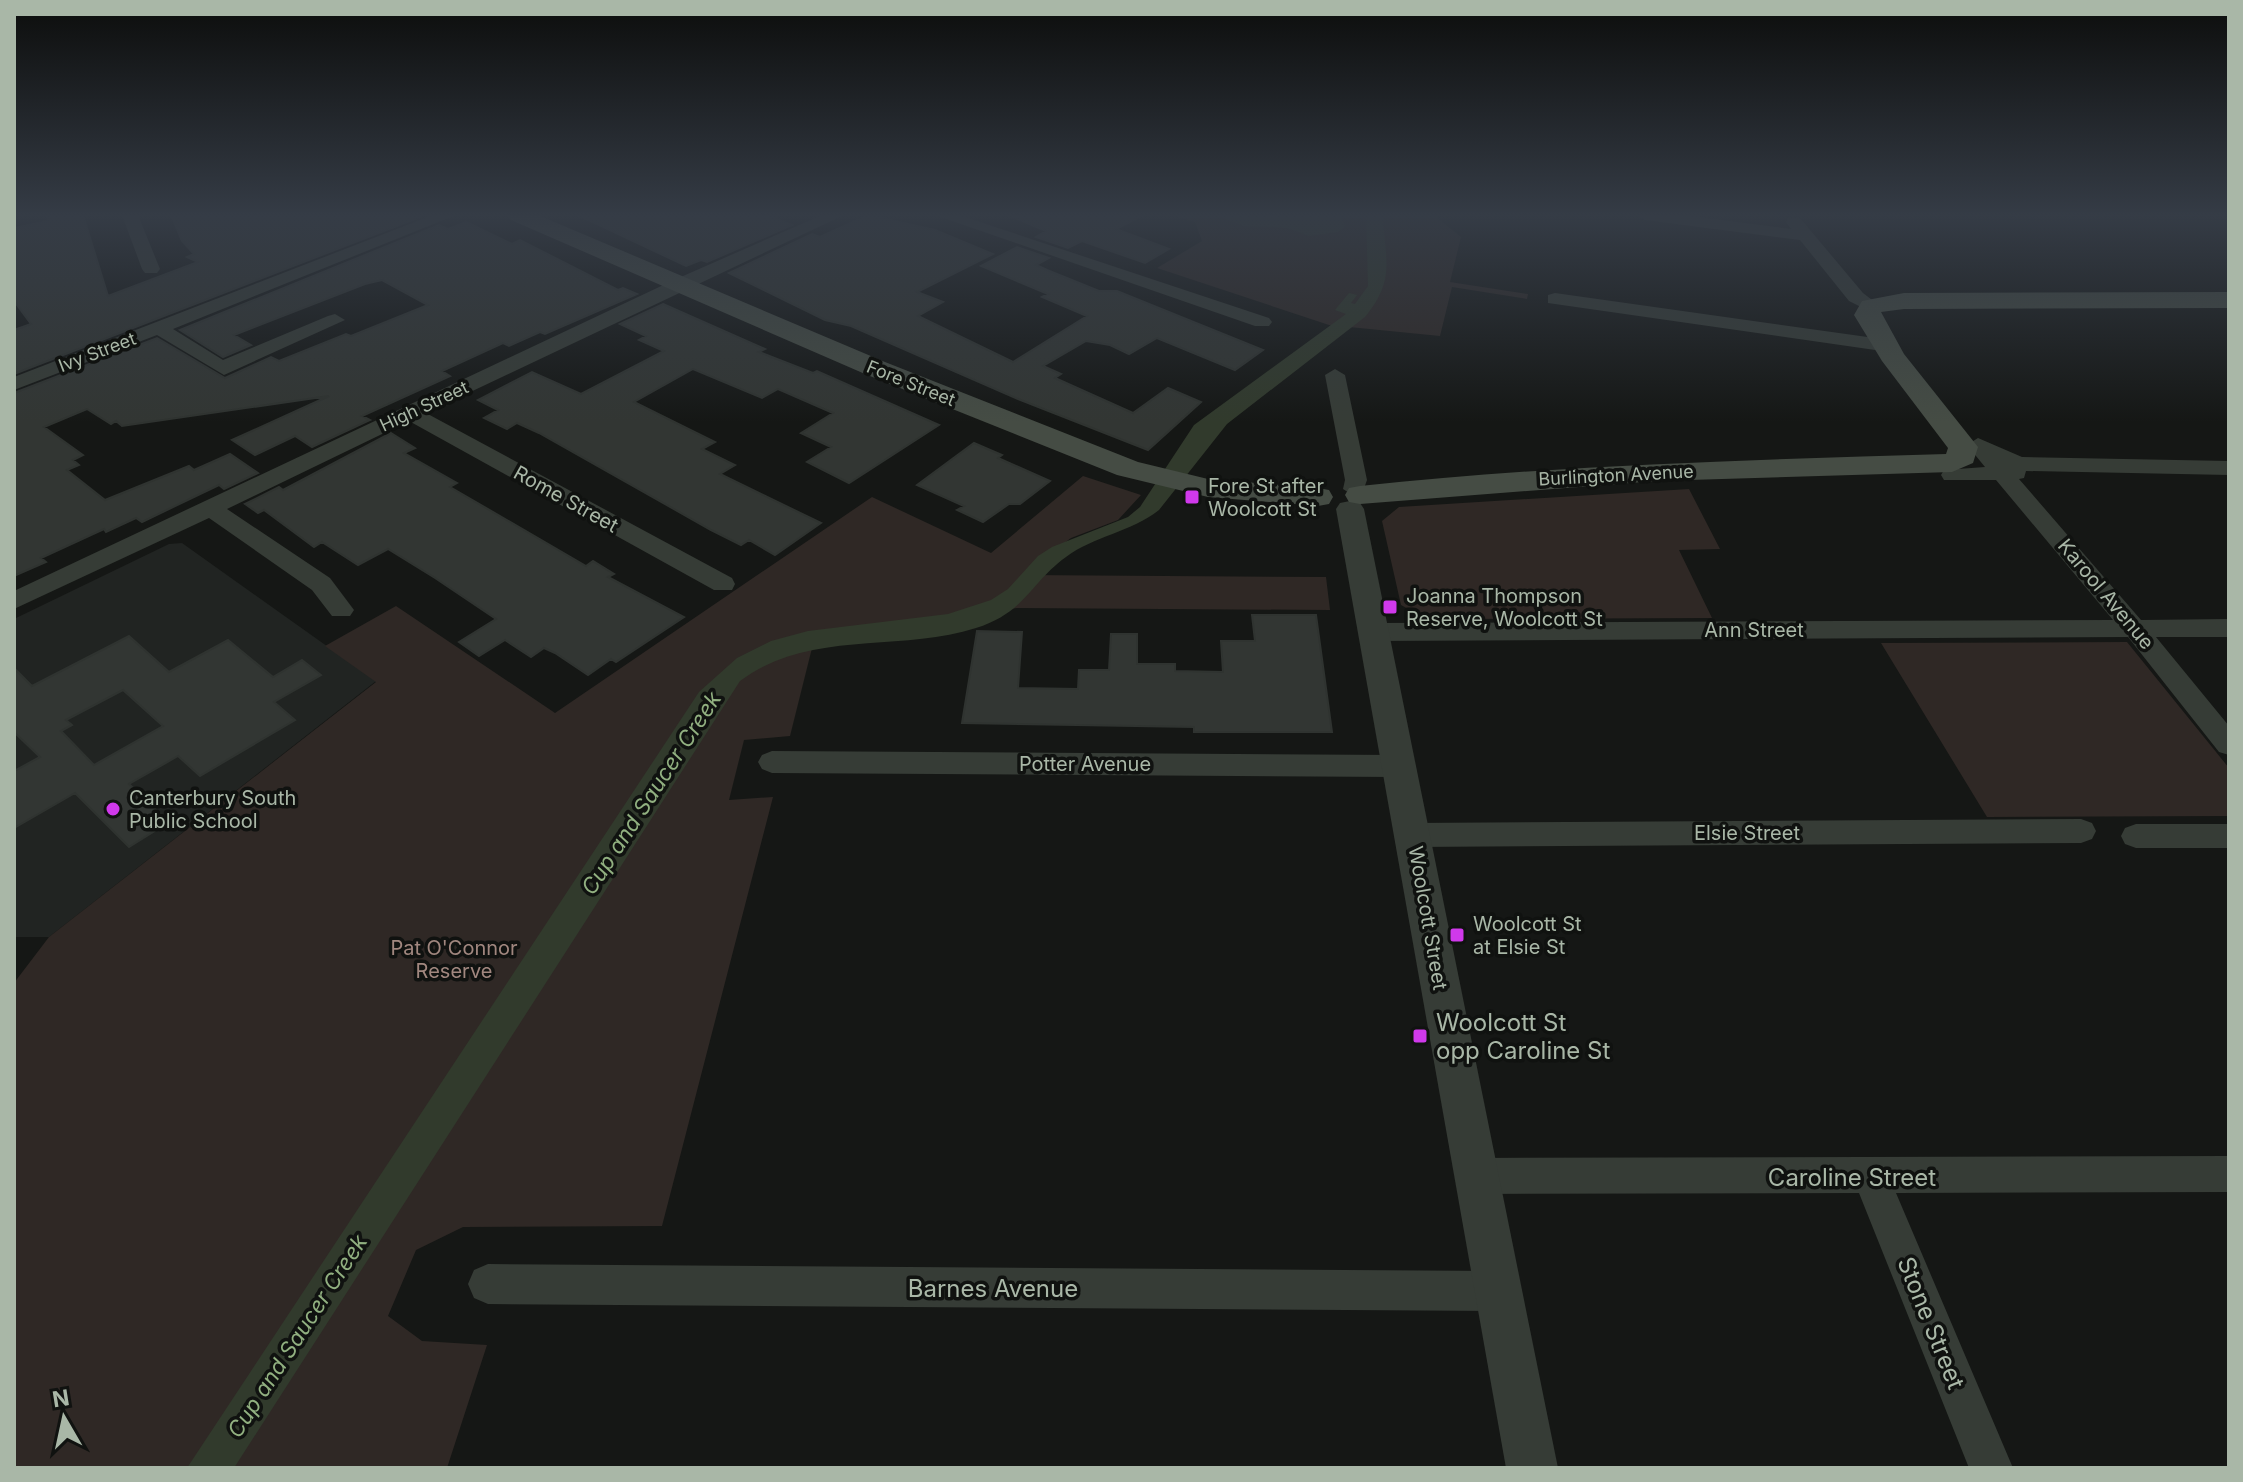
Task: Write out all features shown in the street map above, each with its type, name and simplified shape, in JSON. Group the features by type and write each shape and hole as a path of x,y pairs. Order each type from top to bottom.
{"main road":[{"name":"Fore Street","path":"680,284 1128,469 1208,488 1318,497 1329,508 1354,498"},
{"path":"1871,306 1904,301 2229,300"},
{"name":"Karool Avenue","path":"1871,306 1867,315 1889,346 1891,355 1960,442 1983,463"},
{"name":"Burlington Avenue","path":"1354,498 1453,485 1656,472 1874,468 1912,474 1983,463"}],"street":[{"name":"Ivy Street","path":"14,384 271,284"},
{"name":"High Street","path":"14,601 680,284"},
{"path":"1149,284 1262,322"},
{"name":"Karool Avenue","path":"1845,284 1856,297 1871,306"},
{"path":"1555,299 1889,346"},
{"path":"159,328 224,369 239,358 335,320"},
{"name":"Woolcott Street","path":"1335,375 1356,480 1354,498 1372,632 1532,1468"},
{"name":"Rome Street","path":"410,413 723,584"},
{"name":"Karool Avenue","path":"1983,463 2135,629 2229,745"},
{"name":"Burlington Avenue","path":"1983,463 2082,472 2105,468 2229,468"},
{"path":"210,508 321,584 341,610"},
{"name":"Ann Street","path":"1372,632 2229,628"},
{"name":"Potter Avenue","path":"772,762 1397,766"},
{"name":"Elsie Street","path":"1412,835 2081,831"},
{"path":"2136,836 2229,836"},
{"name":"Caroline Street","path":"1476,1176 2227,1177"},
{"name":"Stone Street","path":"1871,1177 1991,1468"},
{"name":"Barnes Avenue","path":"488,1284 1498,1291"}],"shaded area":[{"name":"Canterbury South Public School","path":"182,543 376,681 49,937 14,937 14,619 169,544"}],"green space":[{"path":"1206,284 1464,284 1528,294 1527,299 1452,287 1440,336 1329,325"},
{"name":"Pat O'Connor Reserve","path":"1083,476 1141,495 1118,520 1071,538 1023,575 1326,577 1330,610 1017,608 816,632 790,736 744,740 729,800 773,797 662,1226 463,1227 416,1250 388,1316 422,1341 487,1345 447,1468 14,1468 14,983 49,937 376,682 325,646 396,606 555,713 872,497 991,553"},
{"path":"1689,489 1720,549 1679,550 1712,618 1426,619 1401,605 1382,521 1399,507"},
{"path":"2127,642 2229,768 2229,816 1987,817 1881,643"}],"water":[{"name":"Cup and Saucer Creek","path":"1384,284 1365,317 1227,424 1159,510 1137,524 1088,544 1066,557 1006,614 976,628 946,635 855,644 795,654 767,665 740,681 234,1468 187,1468 699,692 737,658 771,641 808,631 948,614 991,600 1008,589 1038,556 1052,547 1128,517 1140,507 1194,425 1346,314 1335,310 1349,293 1357,295 1351,303 1355,304 1368,286"}],"building":[{"path":"14,284 104,284 108,296 139,284 246,284 14,374 14,330 31,324 14,301"},
{"path":"293,284 365,284 234,335 251,345 223,357 180,330"},
{"path":"390,284 607,284 637,294 545,334 540,332 509,346 503,343 442,371 450,376 362,416 370,420 312,447 295,436 255,455 232,440 329,396 122,426 116,421 111,424 87,409 44,427 83,455 73,460 79,465 67,470 105,500 189,466 194,470 230,454 258,473 224,489 219,485 142,522 136,518 106,532 104,529 41,558 46,562 14,576 14,393 157,338 225,378 271,357 279,361 428,305"},
{"path":"752,284 933,284 917,292 943,302 918,316 1013,362 1087,316 1042,297 1048,294 1024,284 1082,284 1099,291 1117,291 1263,350 1235,370 1157,338 1129,354 1110,345 1086,341 1043,366 1061,374 1055,378 1133,413 1168,388 1201,402 1148,450 1018,399 851,326 825,320"},
{"path":"663,304 765,349 759,352 813,373 817,371 939,425 849,483 807,462 831,447 801,433 833,413 778,389 762,398 693,369 634,402 715,442 702,449 735,465 720,474 821,523 775,555 749,540 741,545 711,530 539,433 517,423 507,429 484,418 498,410 478,400 532,372 581,394 664,351 639,340 646,336 620,324"},
{"path":"391,433 415,448 404,453 457,483 450,487 586,566 593,561 614,574 608,577 684,617 616,662 611,659 588,675 544,648 531,657 505,640 479,656 459,642 496,619 435,578 388,549 358,565 322,542 314,547 264,510 258,513 245,504 279,487 283,490"},
{"path":"974,443 1002,455 998,458 1050,481 1020,504 1009,504 983,522 957,510 964,506 917,485"},
{"path":"1252,615 1316,615 1332,732 1194,732 1194,727 962,723 977,631 1022,632 1018,688 1078,689 1079,670 1109,670 1111,634 1137,634 1137,664 1175,664 1175,671 1223,672 1221,641 1255,641"},
{"path":"129,636 169,672 228,640 273,677 302,660 321,675 274,702 295,720 200,776 178,756 129,784 169,822 129,847 75,793 14,828 14,771 40,757 14,732 14,668 32,686","holes":["123,690 163,726 94,765 61,731 72,725 66,720"]}],"place":[{"name":"Fore St after Woolcott St","path":"1192,497"},
{"name":"Joanna Thompson Reserve, Woolcott St","path":"1390,607"},
{"name":"Canterbury South Public School","path":"113,809"},
{"name":"Woolcott St at Elsie St","path":"1457,935"},
{"name":"Woolcott St opp Caroline St","path":"1420,1036"}]}
